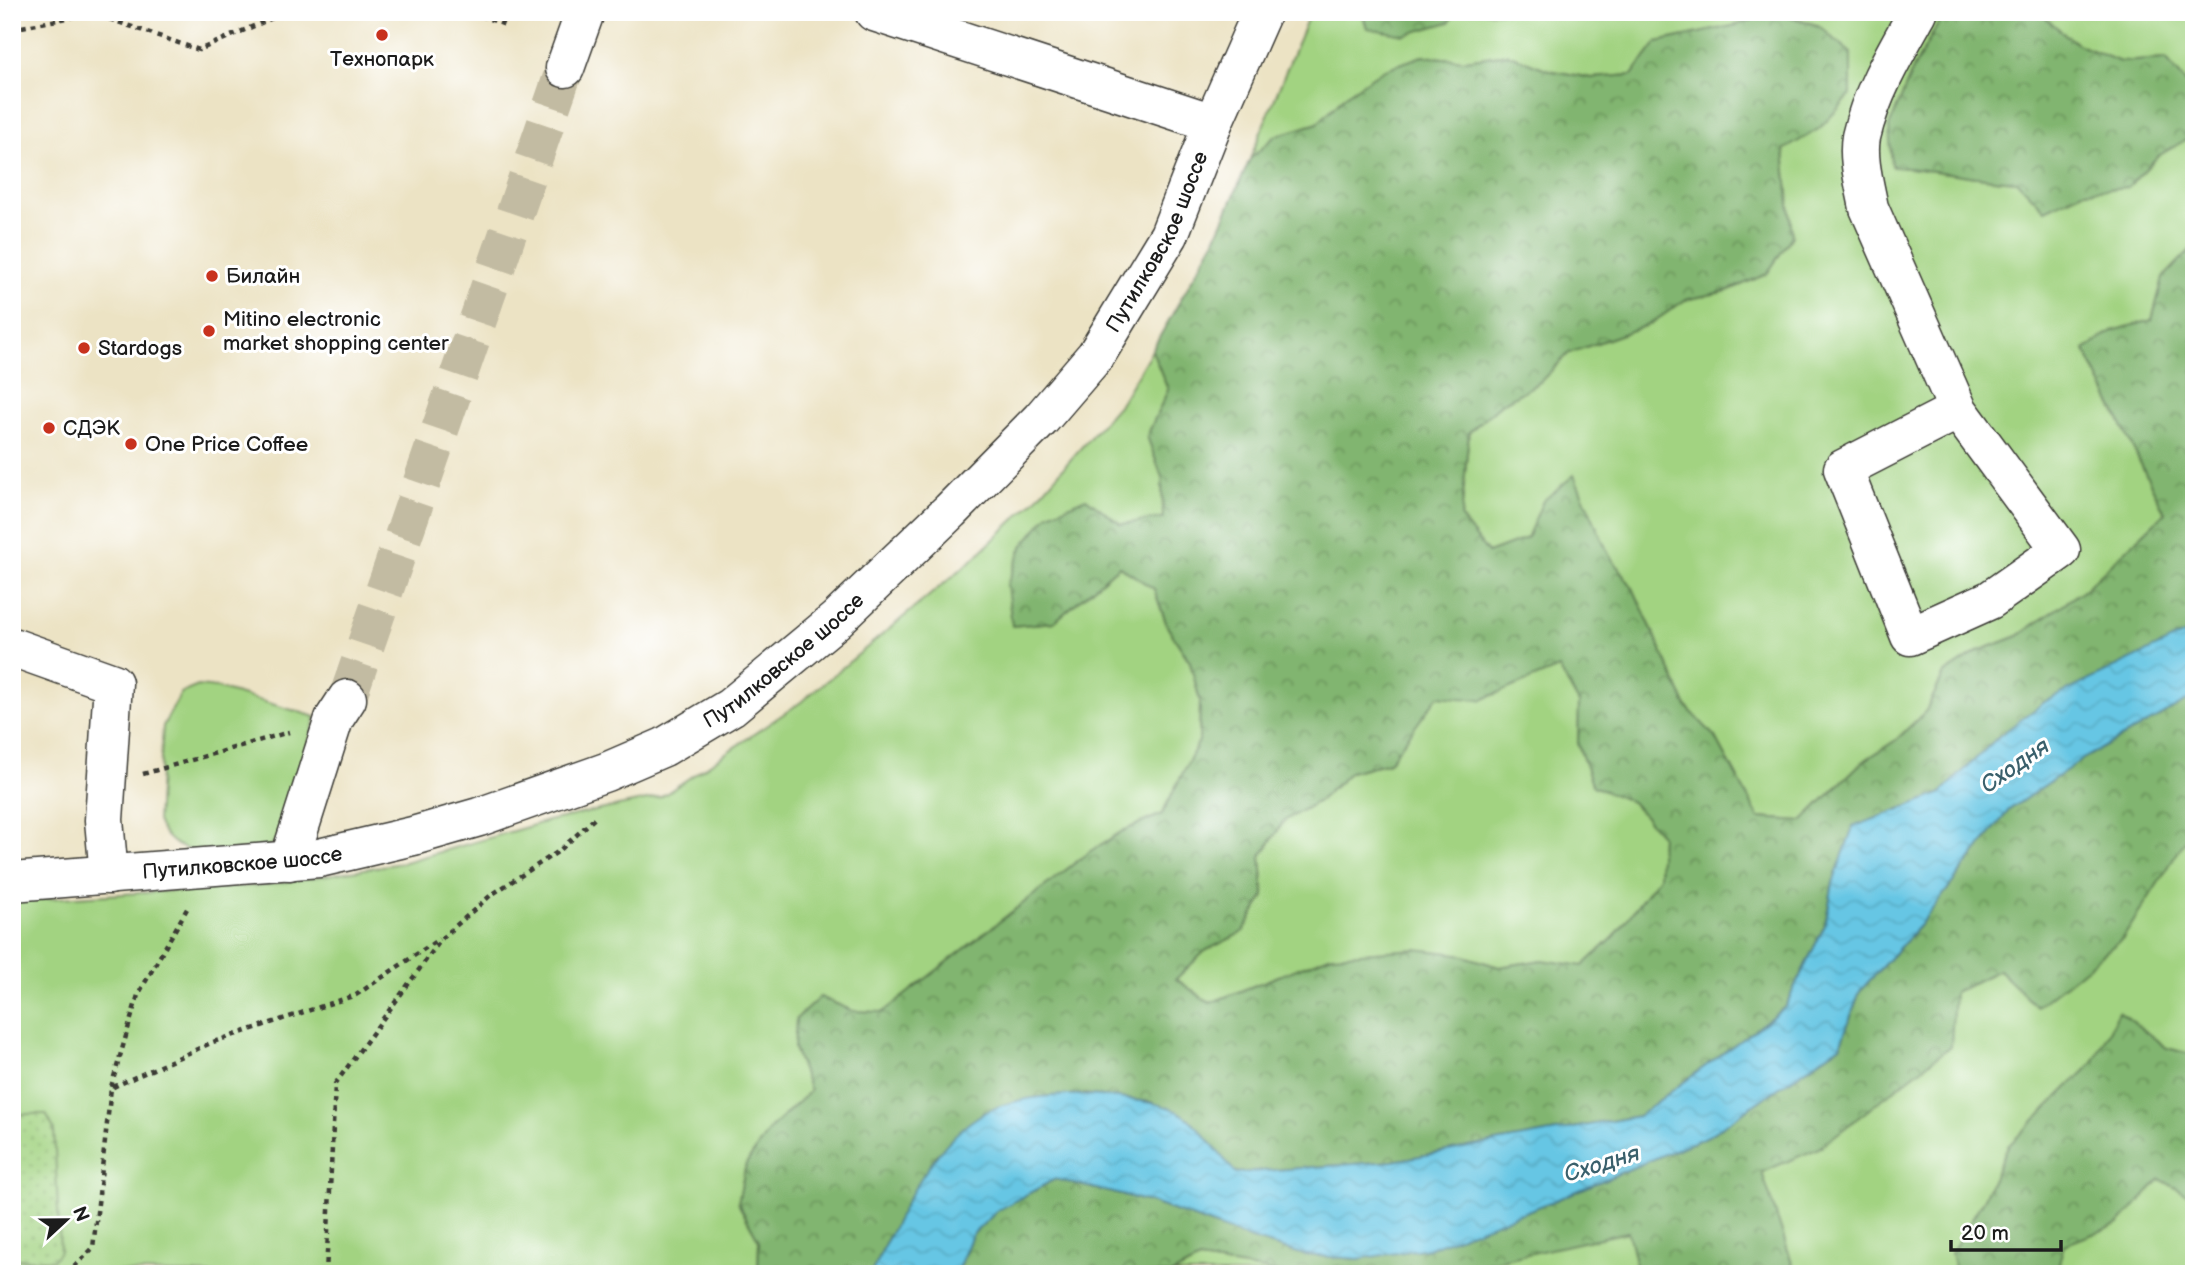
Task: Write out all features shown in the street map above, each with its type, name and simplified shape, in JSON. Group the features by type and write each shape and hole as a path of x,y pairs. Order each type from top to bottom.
{"street":[{"path":"565,68 584,12"},
{"path":"874,12 1213,123"},
{"name":"Путилковское шоссе","path":"12,883 318,858 413,836 543,796 664,747 731,707 836,621 1041,419 1096,355 1169,235 1213,123 1262,12"},
{"path":"1918,12 1888,63 1861,139 1862,175 1869,208 1881,241 1958,410 2061,550 1990,600 1910,636 1843,469 1958,410"},
{"path":"12,647 113,683 104,820 109,874"},
{"path":"289,861 341,709"}],"path":[{"path":"12,29 92,13 199,50 286,12"},
{"path":"471,12 509,26"},
{"path":"273,18 276,27"},
{"path":"106,785 341,709"},
{"path":"111,1088 213,1042 356,995 443,937 491,895 559,850 600,813"},
{"path":"67,1274 93,1248 111,1088 138,995 180,920 215,866"},
{"path":"326,1274 335,1084 443,937"}],"green space":[{"path":"1310,12 1362,12 1367,28 1450,22 1455,12 1774,12 1737,25 1657,42 1632,75 1591,78 1549,70 1507,54 1465,60 1422,56 1348,93 1318,123 1275,137 1250,159"},
{"path":"1362,12 1455,12 1450,22 1404,35 1367,28"},
{"path":"1774,12 1819,26 1851,53 1851,95 1820,128 1784,150 1792,236 1767,274 1727,291 1685,300 1650,324 1569,353 1540,382 1502,403 1469,432 1461,518 1488,553 1527,538 1543,501 1574,475 1609,555 1633,588 1687,707 1716,738 1759,818 1802,821 1861,763 1896,740 1926,711 1944,674 1979,651 2018,636 2085,589 2165,513 2085,350 2112,331 2152,320 2163,278 2194,246 2194,629 1999,736 1940,794 1853,827 1833,883 1825,925 1785,1007 1638,1116 1393,1161 1235,1173 1189,1119 1151,1102 1084,1094 937,1154 890,1234 871,1274 758,1274 759,1241 738,1203 746,1164 770,1129 810,1091 794,1048 796,1019 820,997 853,1011 883,1012 1089,852 1123,831 1162,814 1199,741 1200,701 1190,662 1168,628 1154,589 1119,566 1054,622 1012,626 1007,585 1023,545 1049,514 1086,498 1121,524 1163,518 1162,477 1147,436 1168,390 1152,350 1215,239 1250,159 1275,136 1318,123 1348,93 1383,70 1422,56 1465,60 1507,54 1549,70 1591,78 1632,75 1657,42 1737,25","holes":["1559,668 1579,703 1578,745 1593,786 1632,802 1661,835 1659,877 1614,937 1583,966 1542,960 1499,967 1458,954 1416,949 1332,955 1210,1003 1176,979 1205,951 1243,932 1264,896 1261,856 1284,821 1320,800 1350,772 1389,762 1438,696 1481,700"]},
{"path":"1780,12 1945,12 1913,69 1892,166 2018,181 2045,210 2085,191 2128,187 2158,156 2193,135 2194,120 2194,246 2163,278 2152,320 2112,331 2085,350 2165,513 2085,589 2018,636 1979,651 1944,674 1926,711 1896,740 1861,763 1802,821 1759,818 1716,738 1687,707 1633,588 1609,555 1574,476 1543,501 1528,538 1488,553 1461,518 1469,432 1502,403 1540,382 1569,353 1650,324 1685,300 1727,291 1767,274 1792,236 1784,149 1820,128 1819,26"},
{"path":"1945,12 2038,12 2077,44 2120,62 2166,59 2194,92 2194,135 2158,156 2128,187 2085,191 2045,210 2017,181 1892,167 1889,127 1913,69"},
{"path":"2038,12 2194,12 2194,92 2166,59 2120,62 2077,44"},
{"path":"1152,350 1168,390 1147,436 1162,477 1163,518 1023,545 1007,585 1013,626 1054,622 1119,566 1154,589 1168,628 1190,662 1200,701 1199,741 1162,814 1123,831 1089,852 883,1013 853,1011 820,997 794,1048 810,1091 770,1129 746,1164 738,1203 759,1241 758,1274 211,1274 12,1269 12,1259 52,1260 46,1114 12,1114 12,901 266,885 401,863 548,821 661,797 801,702 971,561 1037,498 1121,402"},
{"path":"1559,667 1579,703 1578,745 1593,786 1632,802 1661,835 1659,877 1614,937 1583,966 1542,960 1499,967 1458,954 1332,955 1210,1003 1175,978 1205,951 1243,932 1264,896 1261,856 1284,821 1320,800 1350,772 1389,762 1438,695 1481,700"},
{"path":"198,686 217,688 316,717 282,833 271,846 223,852 191,850 177,845 165,835 157,821 163,726 181,693"},
{"path":"2194,697 2194,827 2123,938 2037,1007 1999,970 1954,992 1951,1046 1819,1148 1762,1172 1794,1269 1792,1274 1638,1274 1628,1232 1441,1273 1289,1274 1199,1260 1172,1274 956,1274 972,1235 998,1210 1055,1179 1150,1202 1305,1255 1358,1259 1551,1202 1708,1136 1840,1046 1860,991 1919,926 2009,810 2081,760"},
{"path":"2194,827 2194,1055 2167,1048 2119,1012 2093,1063 2008,1146 1982,1202 1952,1253 1956,1274 1792,1274 1794,1268 1761,1172 1819,1148 1954,992 1999,970 2037,1007"},
{"path":"2119,1011 2167,1048 2194,1055 2194,1198 2160,1179 2119,1224 2064,1245 2056,1274 1956,1274 1951,1253 1982,1202 2008,1146 2093,1063"},
{"path":"12,1114 46,1114 54,1129 60,1251 53,1260 12,1259"},
{"path":"2160,1179 2194,1198 2194,1274 2056,1274 2063,1245 2119,1224"},
{"path":"1628,1231 1638,1274 1436,1274 1441,1273"},
{"path":"1199,1260 1289,1274 1172,1274"}],"water":[{"name":"Сходня","path":"2194,629 2194,697 2081,760 2009,810 1919,926 1860,991 1840,1046 1708,1136 1551,1202 1429,1248 1358,1259 1305,1255 1150,1202 1055,1179 998,1210 972,1235 956,1274 871,1274 915,1187 944,1146 979,1116 1008,1103 1025,1099 1060,1095 1094,1096 1141,1101 1173,1109 1202,1132 1236,1173 1393,1161 1638,1116 1785,1007 1825,925 1833,883 1853,827 1940,794 1999,736 2046,701"}],"tunnel":[{"path":"347,699 565,68"}],"place":[{"name":"Технопарк","path":"382,35"},
{"name":"Билайн","path":"212,276"},
{"name":"Mitino electronic market shopping center","path":"209,331"},
{"name":"Stardogs","path":"84,348"},
{"name":"СДЭК","path":"49,428"},
{"name":"One Price Coffee","path":"131,444"}]}
